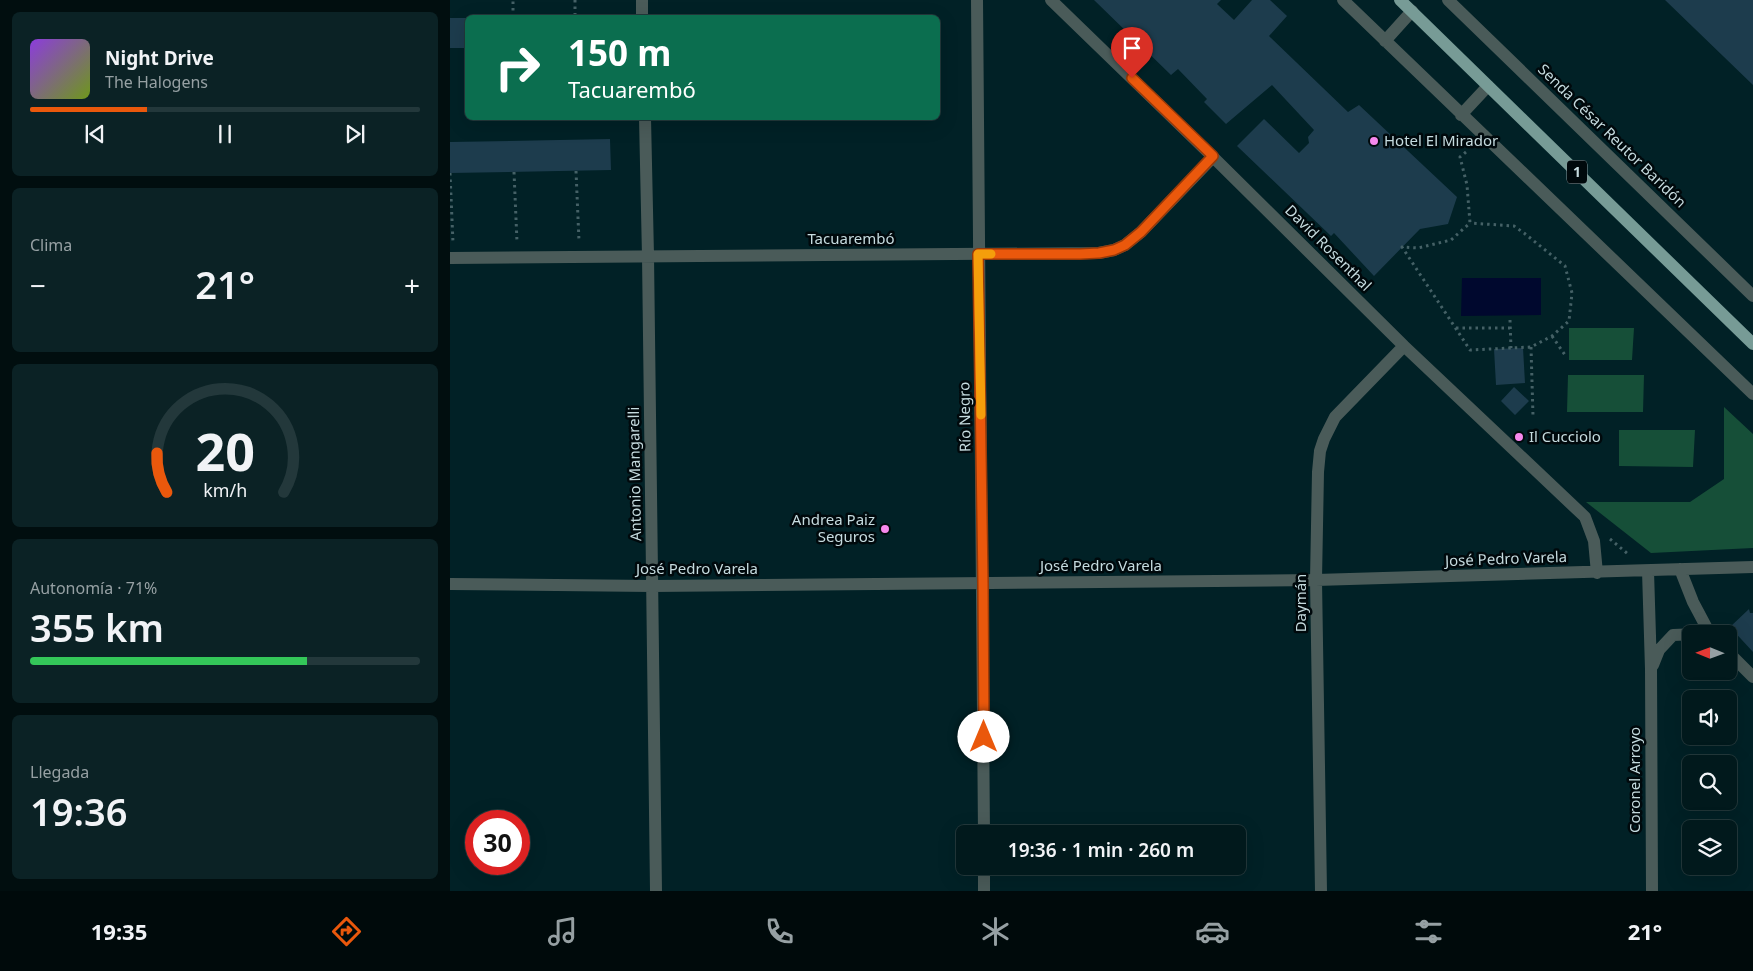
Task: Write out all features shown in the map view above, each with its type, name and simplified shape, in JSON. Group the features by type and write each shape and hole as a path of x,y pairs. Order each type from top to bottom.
{"main road":[{"name":"1","path":"1400,0 1753,344"}],"street":[{"path":"642,0 642,15"},
{"name":"Río Negro","path":"977,0 984,825"},
{"name":"David Rosenthal","path":"1051,0 1213,156 1404,346 1585,517 1594,541 1597,573"},
{"path":"1343,0 1753,394"},
{"name":"Senda César Reutor Baridón","path":"1448,0 1753,296"},
{"path":"1385,40 1412,11"},
{"path":"1462,115 1488,86"},
{"name":"Antonio Mangarelli","path":"645,120 656,891"},
{"name":"Tacuarembó","path":"452,258 1099,253 1114,250 1125,245 1141,232 1213,156"},
{"name":"Daymán","path":"1321,891 1316,580 1320,452 1335,417 1404,346"},
{"name":"José Pedro Varela","path":"450,584 652,586 1316,580 1753,567"},
{"path":"1680,569 1706,625"},
{"name":"Coronel Arroyo","path":"1648,571 1651,670 1652,891"},
{"name":"Coronel Arroyo","path":"1651,670 1659,650 1673,635 1682,634"},
{"path":"1738,662 1753,677"},
{"path":"984,875 984,891"}],"path":[{"path":"513,15 514,0"},
{"path":"575,0 575,15"},
{"path":"1466,152 1460,157 1467,185 1470,224"},
{"path":"576,171 580,257"},
{"path":"514,172 518,258"},
{"path":"450,173 452,258"},
{"path":"1470,224 1514,226 1565,266 1572,293 1569,321 1552,336 1531,347 1470,350 1402,247 1418,248 1451,240 1470,224"},
{"path":"1510,320 1511,348"},
{"path":"1455,328 1510,328"},
{"path":"1552,336 1565,355"},
{"path":"1531,347 1533,416"},
{"path":"1585,517 1648,571"}],"green space":[{"path":"1569,328 1634,328 1632,360 1569,360"},
{"path":"1568,375 1644,375 1643,412 1567,412"},
{"path":"1724,407 1753,434 1753,548 1651,553 1586,502 1690,502 1724,479"},
{"path":"1619,430 1695,430 1693,467 1619,466"}],"water":[{"path":"1462,278 1541,278 1541,315 1461,316"}],"building":[{"path":"1094,0 1221,0 1217,4 1234,20 1252,0 1270,0 1287,16 1269,36 1348,112 1359,105 1457,197 1448,224 1420,229 1374,276 1334,233 1331,236 1237,146 1264,119 1299,153 1309,143 1308,137 1314,130 1272,85 1226,124 1204,102 1207,99 1178,69 1171,75"},
{"path":"1665,0 1753,0 1753,85"},
{"path":"450,18 465,18 465,48 450,48"},
{"path":"610,139 611,170 450,173 450,142"},
{"path":"1523,348 1525,383 1496,385 1494,349"},
{"path":"1514,387 1529,401 1515,415 1501,401"},
{"path":"1749,609 1750,613 1753,613 1753,652 1738,636 1738,625 1732,625"}],"slow traffic":[{"path":"981,415 978,254 991,254"}],"place":[{"name":"Hotel El Mirador","path":"1374,141"},
{"name":"Il Cucciolo","path":"1519,437"},
{"name":"Andrea Paiz Seguros","path":"885,529"}],"route":[{"path":"984,737 978,254 1080,254 1114,250 1125,245 1141,232 1213,156 1132,78"}]}
